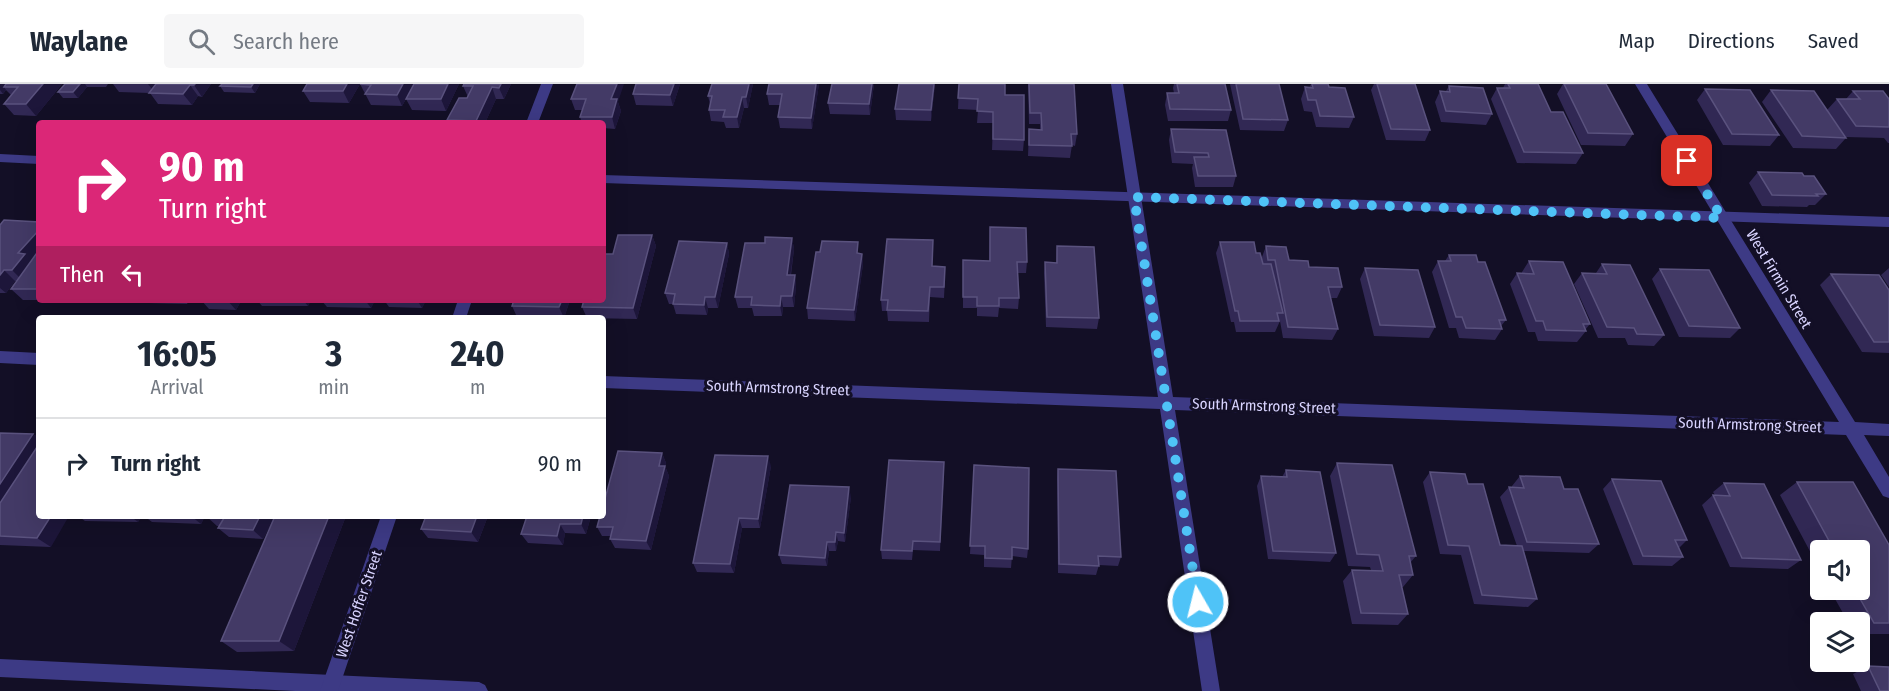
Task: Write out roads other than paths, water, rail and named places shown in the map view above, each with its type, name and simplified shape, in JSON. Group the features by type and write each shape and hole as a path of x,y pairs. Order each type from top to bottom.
{"street":[{"path":"533,120 547,84"},
{"path":"1117,84 1212,691"},
{"name":"West Firmin Street","path":"1641,84 1889,491"},
{"path":"0,158 36,160"},
{"path":"606,179 1889,222"},
{"path":"0,357 36,359"},
{"name":"South Armstrong Street","path":"606,382 1889,430"},
{"name":"West Hoffer Street","path":"330,687 388,519"},
{"path":"0,668 330,687 479,691"}]}
